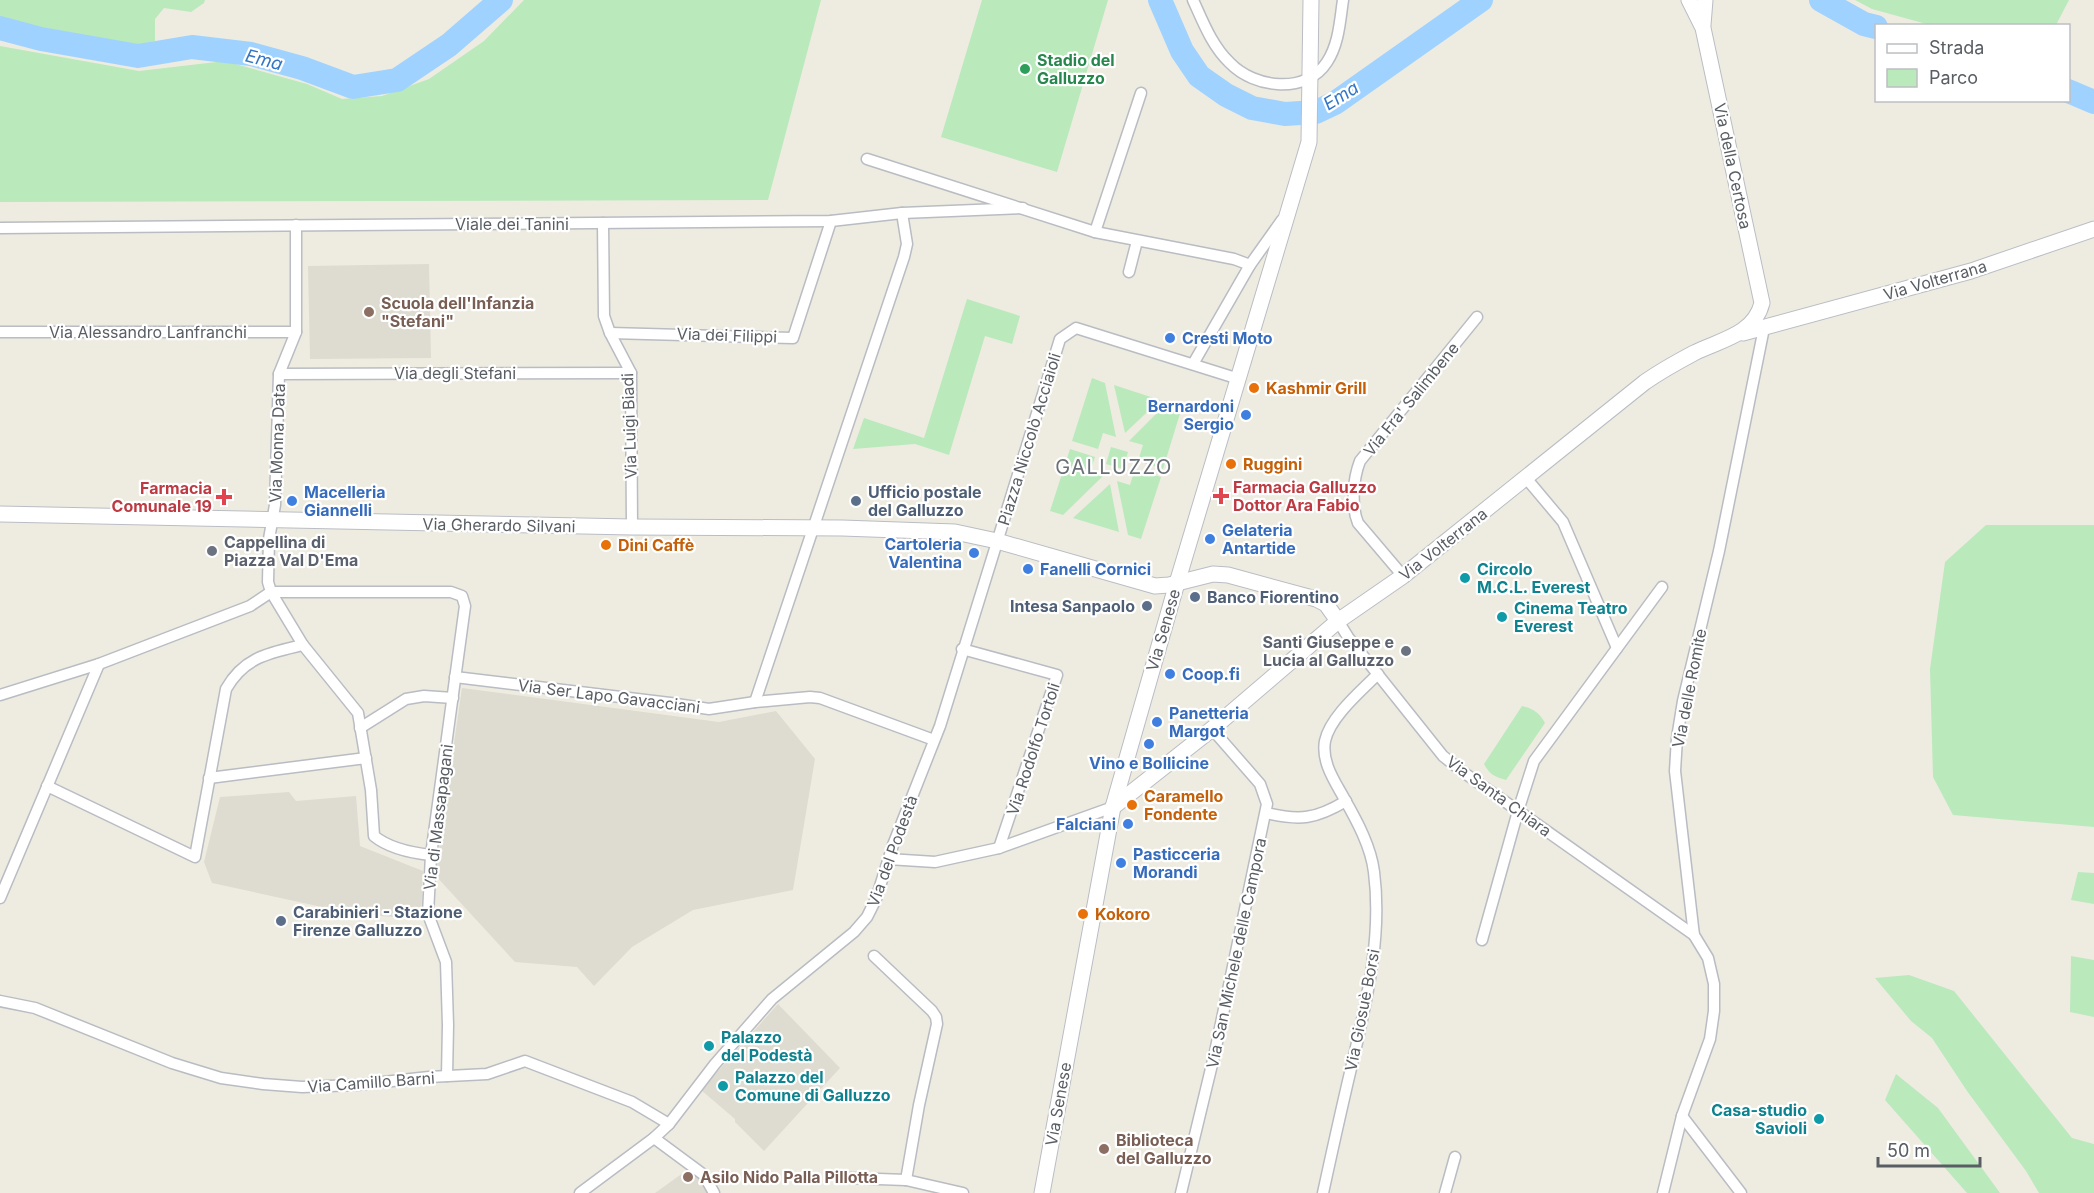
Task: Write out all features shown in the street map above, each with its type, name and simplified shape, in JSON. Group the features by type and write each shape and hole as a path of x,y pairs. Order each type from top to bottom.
{"main road":[{"name":"Via Senese","path":"1042,1193 1113,807 1177,583 1305,160 1310,133 1311,0"},
{"name":"Via della Certosa","path":"1689,0 1703,28 1762,303"},
{"name":"Via della Certosa","path":"1703,28 1705,0"},
{"name":"Via Volterrana","path":"1113,807 1212,729 1338,621 1403,576 1645,381 1697,352 1736,336 1971,271 2094,229"},
{"path":"1762,303 1782,317 1793,319"},
{"name":"Via Volterrana","path":"1736,336 1754,321 1760,313 1762,303"},
{"path":"1764,328 1775,313"},
{"name":"Via Gherardo Silvani","path":"0,514 632,527 813,528 955,532 997,541"},
{"name":"Piazza Niccolò Acciaioli","path":"997,541 1161,587 1204,575 1228,575 1316,599 1326,604 1338,621"}],"street":[{"path":"1193,0 1212,40 1231,65 1259,81 1275,84 1288,84 1311,76 1326,65 1331,57 1340,25 1343,0"},
{"path":"1095,232 1141,93"},
{"path":"867,159 1095,232 1234,259 1250,265"},
{"path":"1193,364 1250,265 1291,207"},
{"name":"Viale dei Tanini","path":"0,228 831,221 902,213 1023,208"},
{"path":"754,702 904,257 907,244 902,213"},
{"name":"Via dei Filippi","path":"610,333 793,338 831,221"},
{"name":"Via Luigi Biadi","path":"603,223 604,316 610,333 631,373 632,527"},
{"name":"Via Monna Data","path":"271,592 267,572 275,505 279,374 296,332 296,225"},
{"path":"1130,272 1137,241"},
{"name":"Via Fra' Salimbene","path":"1403,576 1358,523 1354,514 1356,470 1360,461 1477,317"},
{"name":"Piazza Niccolò Acciaioli","path":"997,541 1060,339 1076,328 1239,379"},
{"name":"Via delle Romite","path":"1663,1193 1682,1116 1710,1039 1714,1011 1714,984 1708,958 1694,934 1675,771 1677,738 1683,701 1722,539 1764,328"},
{"name":"Via Alessandro Lanfranchi","path":"0,332 296,332"},
{"name":"Via degli Stefani","path":"279,374 631,373"},
{"path":"1526,478 1563,522 1617,648"},
{"name":"Via del Podestà","path":"580,1193 654,1138 669,1124 764,1006 854,932 867,917 876,899 888,859 934,740 997,541"},
{"path":"1482,940 1534,761 1662,587"},
{"path":"0,695 99,664 249,606 271,592 303,645 358,713 371,790 375,836 383,843 416,854 431,855"},
{"name":"Via di Massapagani","path":"271,592 456,593 462,597 465,606 431,855 428,914 446,962 447,1076"},
{"name":"Via Santa Chiara","path":"1338,621 1348,637 1443,756 1694,934"},
{"path":"47,786 195,857 226,689 242,668 266,653 303,645"},
{"name":"Via Rodolfo Tortoli","path":"962,649 1057,675 999,848"},
{"path":"0,898 4,878 47,786 99,664"},
{"name":"Via Giosuè Borsi","path":"1323,1193 1368,992 1376,912 1374,870 1365,841 1327,765 1325,741 1345,707 1378,674"},
{"name":"Via Ser Lapo Gavacciani","path":"455,677 709,709 754,702 820,698 934,740"},
{"path":"360,728 406,699 424,696 453,698"},
{"name":"Via San Michele delle Campora","path":"1182,1193 1268,804 1260,784 1212,729"},
{"path":"209,778 366,758"},
{"path":"1266,813 1314,817 1346,801"},
{"path":"888,859 935,862 999,848 1113,807"},
{"path":"874,956 932,1011 937,1024 919,1105 906,1180"},
{"name":"Via Camillo Barni","path":"0,1001 35,1008 172,1063 232,1079 263,1084 302,1087 356,1085 487,1074 525,1061 632,1102 669,1124"},
{"path":"1682,1116 1741,1193"},
{"path":"654,1138 704,1175 714,1193"},
{"path":"1445,1193 1455,1157"},
{"path":"851,1178 906,1180 963,1193"}],"shaded area":[{"name":"Scuola dell'Infanzia \"Stefani\"","path":"429,264 431,358 310,359 308,266"},
{"path":"462,688 719,722 776,711 815,759 793,890 693,910 632,947 594,986 577,967 515,962 435,875"},
{"path":"289,792 296,801 356,796 360,846 423,871 421,919 354,914 212,883 204,862 220,797"},
{"path":"778,1004 840,1068 764,1151 735,1122 735,1119 701,1090"},
{"name":"Asilo Nido Palla Pillotta","path":"690,1168 706,1186 709,1193 655,1193"}],"green space":[{"path":"0,0 205,0 191,12 164,8 155,19 155,41 132,47 0,21"},
{"path":"524,0 821,0 768,200 0,202 0,46 139,71 225,61 307,84 342,99 382,96 429,79 484,41"},
{"name":"Stadio del Galluzzo","path":"982,0 1108,0 1057,172 941,137"},
{"path":"1855,0 2069,0 2057,24 1926,24 1872,9"},
{"path":"967,299 1020,316 1012,344 985,336 949,455 915,444 853,449 864,418 924,438"},
{"path":"1092,378 1105,383 1116,437 1103,433 1098,449 1072,441"},
{"path":"1114,385 1160,400 1125,433"},
{"path":"1168,402 1182,407 1163,469 1138,461 1143,445 1129,441"},
{"path":"1111,447 1128,452 1123,469 1106,464"},
{"path":"1070,449 1095,457 1090,472 1103,476 1063,515 1050,511"},
{"path":"1135,469 1161,477 1141,539 1128,535 1117,481 1130,485"},
{"path":"1110,484 1119,532 1073,518"},
{"path":"1986,525 2094,525 2094,827 1953,815 1933,777 1930,669 1945,562"},
{"path":"1522,706 1535,712 1545,723 1506,780 1493,775 1484,764"},
{"path":"2078,872 2094,873 2094,904 2071,900"},
{"path":"2071,956 2094,960 2094,1017 2070,1012"},
{"path":"1909,975 1954,991 2072,1138 2094,1144 2094,1193 2039,1193 1932,1038 1911,1021 1875,978"},
{"path":"1896,1074 1938,1108 2000,1193 1967,1193 1885,1100"}],"waterway":[{"name":"Ema","path":"0,28 41,39 138,56 192,47 251,54 302,68 353,87 397,80 449,45 501,0"},
{"name":"Ema","path":"1160,0 1182,51 1199,76 1226,95 1252,108 1285,114 1316,112 1335,103 1481,0"},
{"name":"Ema","path":"1821,0 1864,24 1875,27"},
{"name":"Ema","path":"2070,92 2094,102"}],"place":[{"name":"Stadio del Galluzzo","path":"1025,69"},
{"name":"Scuola dell'Infanzia \"Stefani\"","path":"369,312"},
{"name":"Cresti Moto","path":"1170,338"},
{"name":"Kashmir Grill","path":"1254,388"},
{"name":"Bernardoni Sergio","path":"1246,415"},
{"name":"Ruggini","path":"1231,464"},
{"name":"Farmacia Galluzzo Dottor Ara Fabio","path":"1221,496"},
{"name":"Farmacia Comunale 19","path":"224,497"},
{"name":"Macelleria Giannelli","path":"292,501"},
{"name":"Ufficio postale del Galluzzo","path":"856,501"},
{"name":"Gelateria Antartide","path":"1210,539"},
{"name":"Dini Caffè","path":"606,545"},
{"name":"Cappellina di Piazza Val D'Ema","path":"212,551"},
{"name":"Cartoleria Valentina","path":"974,553"},
{"name":"Fanelli Cornici","path":"1028,569"},
{"name":"Circolo M.C.L. Everest","path":"1465,578"},
{"name":"Banco Fiorentino","path":"1195,597"},
{"name":"Intesa Sanpaolo","path":"1147,606"},
{"name":"Cinema Teatro Everest","path":"1502,617"},
{"name":"Santi Giuseppe e Lucia al Galluzzo","path":"1406,651"},
{"name":"Coop.fi","path":"1170,674"},
{"name":"Panetteria Margot","path":"1157,722"},
{"name":"Vino e Bollicine","path":"1149,744"},
{"name":"Caramello Fondente","path":"1132,805"},
{"name":"Falciani","path":"1128,824"},
{"name":"Pasticceria Morandi","path":"1121,863"},
{"name":"Kokoro","path":"1083,914"},
{"name":"Carabinieri - Stazione Firenze Galluzzo","path":"281,921"},
{"name":"Palazzo del Podestà","path":"709,1046"},
{"name":"Palazzo del Comune di Galluzzo","path":"723,1086"},
{"name":"Casa-studio Savioli","path":"1819,1119"},
{"name":"Biblioteca del Galluzzo","path":"1104,1149"},
{"name":"Asilo Nido Palla Pillotta","path":"688,1177"}],"district":[{"name":"GALLUZZO","path":"1114,467"}]}
